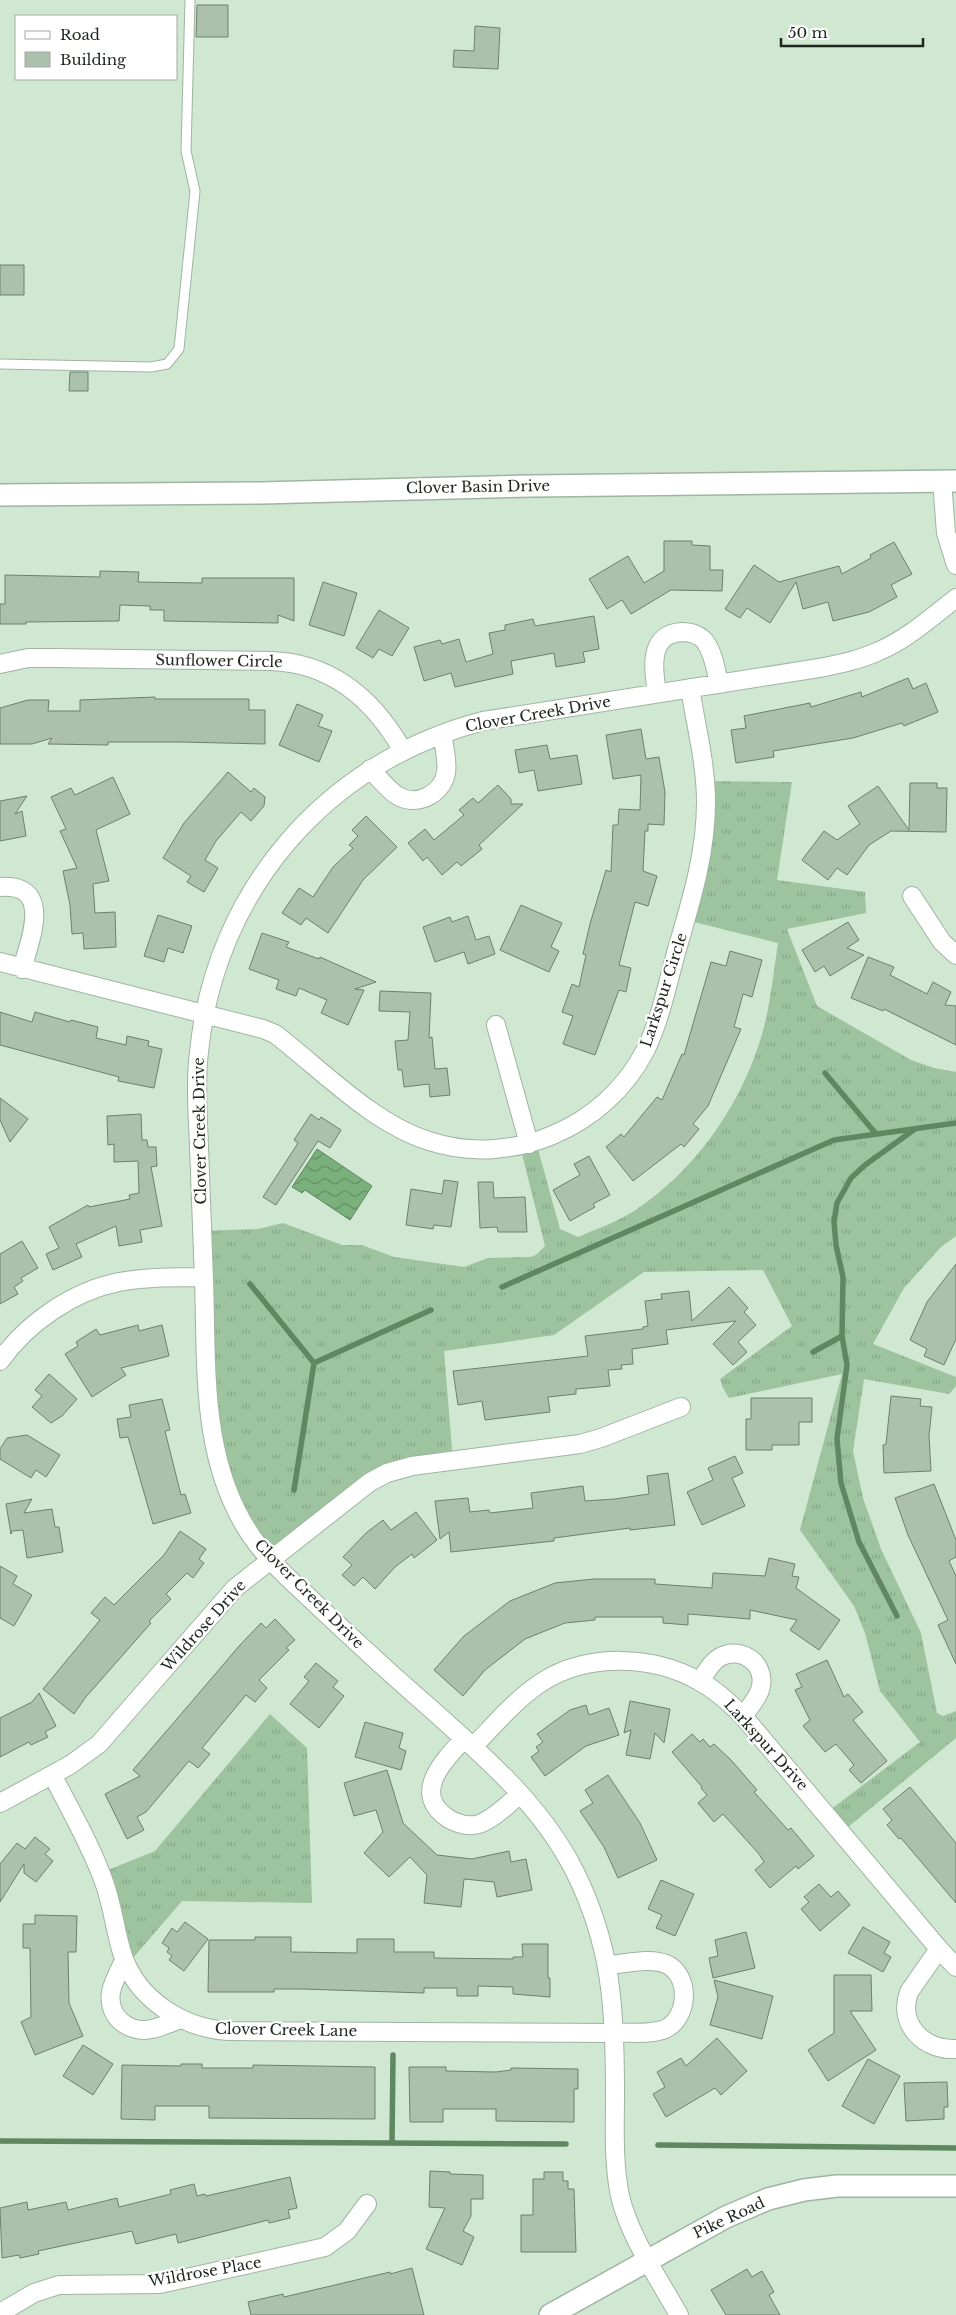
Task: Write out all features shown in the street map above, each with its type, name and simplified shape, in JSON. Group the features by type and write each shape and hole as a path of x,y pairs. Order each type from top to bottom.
{"street":[{"name":"Clover Basin Drive","path":"0,495 261,493 532,486 949,481"},
{"path":"949,481 946,533 956,565"},
{"name":"Clover Creek Drive","path":"679,2315 648,2260 626,2215 618,2185 614,2033 608,1965 592,1911 574,1870 551,1831 520,1794 469,1743 366,1651 271,1560 252,1537 226,1486 213,1442 207,1378 197,1087 198,1058 204,1015 213,978 227,937 257,881 278,853 308,820 345,787 403,751 442,734 498,719 819,668 868,656 899,641 956,598"},
{"path":"657,693 654,664 658,645 665,637 681,632 695,634 705,641 713,657 719,684"},
{"name":"Sunflower Circle","path":"0,664 28,658 271,661 292,663 331,676 362,697 381,716 403,751"},
{"name":"Larkspur Circle","path":"204,1015 259,1027 275,1034 365,1105 415,1136 445,1145 466,1148 499,1148 530,1144 571,1127 616,1091 639,1061 654,1030 693,896 703,845 705,781 690,688"},
{"path":"370,770 400,797 411,800 427,797 439,788 446,775 442,734"},
{"path":"0,887 19,890 30,898 35,907 35,920 22,969"},
{"path":"912,896 942,942 956,955"},
{"path":"0,962 204,1015"},
{"path":"496,1025 530,1144"},
{"path":"0,1361 16,1340 33,1326 59,1308 96,1289 133,1280 204,1277"},
{"name":"Wildrose Drive","path":"0,1803 53,1776 99,1744 227,1596 349,1497 387,1473 412,1466 580,1444 601,1438 681,1407"},
{"path":"700,1681 713,1662 722,1656 738,1654 753,1660 760,1672 761,1687 743,1716"},
{"name":"Larkspur Drive","path":"469,1743 535,1687 557,1675 583,1666 620,1661 642,1663 671,1669 700,1681 723,1697 743,1716 956,1967"},
{"path":"469,1743 442,1763 433,1782 433,1798 445,1816 464,1825 479,1824 492,1817 520,1794"},
{"name":"Clover Creek Lane","path":"53,1776 100,1869 124,1960 134,1979 160,2006 181,2019 203,2027 228,2031 614,2033"},
{"path":"939,1949 909,1992 906,2000 907,2018 914,2033 924,2042 941,2049 956,2049"},
{"path":"124,1960 111,1996 112,2007 118,2019 129,2027 146,2030 181,2019"},
{"path":"608,1965 652,1961 664,1964 677,1974 681,1980 684,1992 680,2012 669,2026 657,2030 614,2033"},
{"name":"Pike Road","path":"550,2315 739,2210 788,2194 837,2186 956,2186"},
{"name":"Wildrose Place","path":"0,2313 34,2293 59,2285 160,2284 325,2247 347,2231 367,2204"}],"lane":[{"path":"0,364 151,367 167,364 179,349 195,191 186,151 190,0"}],"green space":[{"path":"705,781 792,782 777,880 865,892 866,913 787,929 817,1006 911,1060 934,1068 956,1072 956,1236 941,1247 904,1288 873,1344 956,1377 956,1386 949,1394 864,1379 853,1451 863,1498 881,1549 921,1633 937,1713 943,1716 956,1711 956,1738 842,1832 826,1813 920,1742 880,1691 865,1633 854,1606 800,1530 842,1374 729,1398 720,1379 792,1326 763,1270 644,1272 554,1335 444,1351 453,1461 402,1468 271,1560 219,1464 202,1231 258,1229 283,1223 342,1245 362,1245 394,1257 464,1267 488,1258 530,1257 536,1255 545,1246 520,1146 536,1142 560,1229 578,1237 614,1222 634,1211 675,1178 694,1159 710,1138 738,1093 750,1069 759,1044 769,1006 778,943 686,920"},
{"path":"270,1714 307,1748 312,1903 182,1901 127,1965 101,1873 155,1851"}],"water":[{"path":"317,1149 372,1186 350,1220 305,1190 302,1193 292,1187"}],"building":[{"path":"197,5 228,5 228,37 196,37"},
{"path":"475,26 500,28 498,69 453,67 454,50 474,51"},
{"path":"0,265 24,265 24,295 0,295"},
{"path":"70,372 88,372 88,391 69,391"},
{"path":"664,541 692,541 692,545 710,546 710,570 723,570 722,591 671,590 631,614 622,600 607,609 589,579 628,556 644,583 664,571"},
{"path":"894,542 912,574 891,585 897,597 869,612 833,621 828,602 803,609 796,582 770,623 747,608 740,618 725,609 754,565 779,582 839,566 842,574 871,558 870,555"},
{"path":"100,571 139,572 138,582 202,583 202,578 294,578 294,621 278,615 278,623 164,621 164,610 150,610 150,606 120,605 119,621 0,624 0,604 5,604 5,575 100,577"},
{"path":"323,582 357,593 344,636 309,625"},
{"path":"379,610 409,628 392,656 379,649 373,658 356,648"},
{"path":"594,616 599,649 583,652 585,662 556,667 554,653 511,661 513,674 455,687 451,673 424,681 414,647 440,640 442,644 459,639 466,662 493,654 489,633 505,630 505,625 533,619 535,626"},
{"path":"908,678 913,689 926,683 938,712 904,726 902,723 853,738 773,751 774,757 736,763 731,730 746,728 744,716 810,703 811,707 861,692 862,697"},
{"path":"155,697 155,699 249,699 249,710 265,710 265,744 108,742 108,745 48,744 52,738 32,744 0,744 0,708 28,700 49,700 48,711 80,711 80,700"},
{"path":"297,704 323,715 318,726 332,731 319,762 279,745"},
{"path":"641,729 646,759 659,757 665,792 664,825 648,824 648,831 645,831 643,871 657,876 648,906 635,902 619,965 631,968 626,992 619,990 595,1055 563,1044 573,1016 562,1012 572,984 579,987 586,955 583,954 590,924 606,870 611,872 613,825 618,825 619,809 640,810 641,775 613,779 606,735"},
{"path":"547,745 550,759 577,755 582,784 538,791 534,770 519,773 515,750"},
{"path":"228,772 251,792 254,788 265,797 264,806 251,821 241,812 216,841 205,860 218,868 204,892 187,882 191,876 163,858 184,823"},
{"path":"113,777 130,814 96,830 109,881 93,884 95,913 115,912 116,947 84,949 83,933 72,934 70,905 63,871 77,868 60,831 66,829 51,797 71,788 75,795"},
{"path":"910,783 937,783 937,788 947,788 946,832 891,831 869,845 847,875 837,868 828,880 802,860 824,831 837,840 860,824 848,806 878,786 909,830"},
{"path":"498,785 511,799 511,804 523,804 479,845 482,849 461,866 457,862 442,875 427,857 423,861 408,843 425,829 434,840 464,815 459,810 473,798 478,803"},
{"path":"27,796 15,814 22,811 26,836 0,841 0,801"},
{"path":"366,816 397,847 363,880 328,933 306,918 301,925 282,913 299,888 313,897 333,867 353,848 349,845 358,836 352,830"},
{"path":"521,905 562,923 551,947 559,951 549,972 500,950"},
{"path":"158,915 192,926 183,953 168,948 164,962 144,956"},
{"path":"468,916 476,940 489,936 495,954 468,964 464,952 435,962 423,927 450,917 452,922"},
{"path":"848,922 859,940 847,948 864,955 830,976 824,966 815,972 802,950"},
{"path":"262,933 289,942 286,947 319,959 320,957 376,982 355,989 364,990 348,1025 321,1013 327,1000 299,988 296,996 276,989 279,980 249,969"},
{"path":"730,951 762,960 752,997 743,994 734,1027 741,1029 708,1106 693,1124 699,1129 684,1147 681,1144 633,1181 606,1147 621,1134 624,1137 657,1097 662,1100 682,1054 684,1055 711,962 726,966"},
{"path":"868,957 894,967 890,975 927,994 933,982 951,992 945,1005 956,1006 956,1045 884,1009 883,1011 851,998"},
{"path":"380,991 431,993 429,1038 432,1037 435,1069 447,1068 450,1095 430,1097 429,1084 404,1087 402,1070 398,1070 395,1041 408,1040 410,1012 379,1011"},
{"path":"0,1012 32,1022 35,1012 70,1022 71,1020 98,1027 96,1038 126,1045 127,1036 149,1041 148,1046 162,1049 154,1088 118,1081 119,1077 0,1045"},
{"path":"0,1098 28,1119 10,1142 0,1120"},
{"path":"141,1114 142,1140 147,1140 148,1147 156,1147 157,1166 151,1167 162,1226 140,1230 142,1242 119,1246 116,1226 76,1244 82,1257 53,1270 46,1254 59,1248 49,1227 88,1205 89,1207 130,1199 129,1195 139,1193 138,1161 114,1162 114,1144 108,1145 107,1116"},
{"path":"311,1114 319,1120 321,1117 341,1130 330,1148 318,1141 276,1205 263,1197 298,1143 294,1140"},
{"path":"589,1156 610,1195 593,1204 595,1207 570,1221 553,1190 580,1175 574,1164"},
{"path":"444,1180 458,1182 451,1227 434,1225 433,1229 406,1225 411,1189 442,1194"},
{"path":"478,1182 493,1182 494,1198 525,1197 527,1232 498,1232 497,1227 480,1228"},
{"path":"22,1241 38,1268 21,1278 23,1281 14,1287 18,1294 0,1304 0,1254"},
{"path":"956,1264 956,1339 944,1365 924,1356 927,1349 910,1340 927,1302"},
{"path":"729,1287 748,1308 744,1312 756,1325 738,1342 747,1352 733,1365 713,1344 736,1321 666,1330 668,1344 632,1349 633,1364 621,1365 622,1369 608,1370 610,1386 576,1389 576,1394 548,1397 550,1412 485,1420 482,1401 458,1405 453,1371 588,1356 585,1336 643,1329 643,1327 648,1326 645,1301 662,1299 661,1294 689,1291 692,1321"},
{"path":"138,1325 139,1331 162,1325 169,1356 121,1368 126,1375 92,1397 65,1354 78,1346 76,1342 96,1329 100,1335"},
{"path":"49,1374 77,1399 62,1416 51,1423 32,1407 42,1396 35,1390"},
{"path":"891,1396 921,1399 920,1406 932,1407 929,1436 931,1471 884,1473 883,1445 886,1444"},
{"path":"751,1398 812,1398 812,1422 799,1422 799,1445 772,1445 772,1450 746,1450 746,1419 751,1419"},
{"path":"162,1399 170,1430 165,1431 181,1495 185,1494 191,1513 153,1524 128,1437 120,1438 117,1419 131,1417 129,1405"},
{"path":"27,1435 60,1455 46,1477 36,1470 31,1478 0,1459 0,1449 7,1438"},
{"path":"735,1456 743,1473 732,1478 745,1506 702,1525 687,1492 713,1480 708,1468"},
{"path":"668,1473 675,1525 630,1530 630,1528 554,1538 554,1541 451,1552 449,1532 440,1539 435,1501 468,1498 470,1512 489,1510 490,1513 533,1508 531,1493 583,1486 585,1501 615,1499 649,1494 647,1476"},
{"path":"934,1484 956,1540 956,1557 949,1561 956,1576 956,1664 938,1625 948,1620 908,1535 895,1498"},
{"path":"32,1499 24,1513 52,1509 55,1527 59,1527 63,1552 27,1558 23,1530 12,1531 11,1534 6,1504"},
{"path":"416,1512 437,1540 414,1558 412,1554 395,1567 375,1589 363,1577 354,1586 342,1575 352,1565 343,1557 366,1533 383,1520 391,1530"},
{"path":"180,1531 206,1549 199,1559 204,1563 193,1578 187,1573 166,1594 171,1599 149,1621 151,1623 85,1698 74,1714 43,1689 100,1620 91,1613 105,1597 114,1605 164,1555"},
{"path":"769,1558 795,1564 792,1576 799,1577 796,1588 840,1620 819,1650 790,1630 797,1620 750,1610 750,1619 688,1614 688,1625 663,1623 663,1617 595,1617 595,1620 565,1623 525,1639 485,1670 463,1696 434,1670 464,1636 510,1601 555,1583 594,1579 655,1579 655,1584 712,1588 713,1573 765,1576"},
{"path":"0,1566 17,1576 13,1584 32,1595 14,1626 0,1618"},
{"path":"275,1619 295,1640 286,1648 289,1650 259,1680 267,1688 255,1702 246,1695 202,1748 210,1754 198,1768 189,1761 146,1812 137,1817 144,1830 127,1839 105,1794 140,1776 133,1770 240,1645 261,1623 266,1628"},
{"path":"827,1660 844,1697 848,1694 863,1712 853,1720 887,1761 861,1783 849,1770 854,1765 836,1744 825,1752 803,1726 810,1720 795,1690 802,1687 796,1674"},
{"path":"316,1663 338,1681 333,1687 344,1696 319,1728 290,1704 309,1681 304,1677"},
{"path":"39,1693 56,1726 45,1732 48,1737 31,1745 29,1742 0,1757 0,1718 32,1702"},
{"path":"630,1701 670,1709 664,1743 655,1733 650,1759 626,1755 631,1730 624,1733"},
{"path":"586,1705 589,1715 609,1708 619,1735 586,1746 545,1776 531,1757 539,1751 536,1747 543,1742 537,1734 570,1710"},
{"path":"365,1722 403,1733 399,1748 406,1751 401,1770 355,1757"},
{"path":"692,1734 700,1742 703,1739 710,1747 714,1744 732,1761 757,1790 754,1792 788,1830 791,1828 814,1856 798,1869 796,1866 770,1888 755,1870 764,1862 759,1854 723,1814 714,1822 698,1803 707,1795 672,1752"},
{"path":"387,1770 403,1823 437,1855 472,1859 509,1851 511,1862 526,1859 532,1890 497,1897 494,1882 464,1879 461,1907 424,1903 427,1875 410,1857 389,1877 364,1853 383,1832 376,1810 354,1816 344,1783"},
{"path":"608,1775 640,1823 657,1860 618,1878 604,1847 580,1811 593,1803 585,1790"},
{"path":"910,1787 956,1843 956,1903 901,1838 899,1839 887,1825 892,1820 883,1809"},
{"path":"35,1837 50,1849 45,1854 53,1861 36,1882 24,1873 24,1864 0,1902 0,1864 17,1843 25,1849"},
{"path":"661,1880 694,1894 675,1936 656,1928 662,1915 648,1909"},
{"path":"819,1884 831,1897 838,1891 850,1905 820,1931 801,1909 809,1902 804,1897"},
{"path":"35,1915 77,1916 76,1952 68,1952 69,2003 83,2036 35,2055 21,2022 31,2017 30,1948 23,1948 23,1924 35,1924"},
{"path":"185,1922 208,1939 184,1971 169,1960 172,1956 167,1952 169,1948 162,1943 172,1928 177,1932"},
{"path":"863,1927 890,1942 884,1953 891,1957 883,1972 848,1953"},
{"path":"746,1932 755,1968 713,1978 709,1958 718,1956 715,1940"},
{"path":"255,1937 291,1937 291,1952 357,1953 357,1939 394,1939 394,1952 434,1952 434,1958 513,1959 513,1957 523,1957 522,1944 548,1944 550,1997 513,1994 513,1987 478,1986 478,1996 457,1996 457,1988 424,1988 424,1993 303,1989 274,1989 274,1992 208,1992 209,1940 255,1940"},
{"path":"834,1975 871,1975 872,2011 850,2011 876,2050 828,2081 808,2050 834,2033"},
{"path":"714,1980 773,1996 762,2039 710,2025 718,1997"},
{"path":"717,2038 747,2071 721,2095 715,2088 666,2117 653,2094 665,2087 657,2072 681,2058 686,2066"},
{"path":"83,2045 113,2064 93,2095 63,2076"},
{"path":"868,2059 900,2076 874,2124 842,2106"},
{"path":"181,2064 202,2064 202,2068 253,2068 253,2065 375,2067 375,2119 209,2118 209,2106 155,2106 155,2120 121,2119 122,2065 181,2066"},
{"path":"409,2067 446,2067 446,2071 496,2072 511,2070 511,2068 578,2069 578,2089 574,2089 574,2122 496,2121 496,2109 443,2109 443,2122 410,2122"},
{"path":"947,2082 948,2107 944,2107 944,2119 906,2121 904,2083"},
{"path":"430,2171 483,2175 483,2199 471,2199 471,2216 463,2231 474,2237 462,2265 426,2249 445,2208 429,2207"},
{"path":"544,2172 563,2172 563,2181 568,2181 568,2189 574,2189 576,2252 521,2252 521,2215 533,2215 533,2179 544,2179"},
{"path":"290,2177 297,2208 288,2210 290,2218 269,2223 268,2220 178,2243 176,2234 136,2244 132,2231 38,2251 39,2254 20,2258 19,2255 2,2258 0,2208 27,2202 28,2210 66,2202 68,2210 117,2198 119,2207 171,2194 170,2190 194,2184 197,2196 205,2194 206,2196"},
{"path":"412,2268 424,2315 251,2315 248,2302 283,2294 284,2297"},
{"path":"747,2269 752,2277 762,2271 774,2292 769,2295 780,2315 726,2315 711,2290"}],"waterway":[{"path":"825,1073 876,1134"},
{"path":"502,1287 834,1140 956,1123"},
{"path":"897,1616 859,1542 841,1483 837,1439 847,1365 842,1336 843,1277 836,1245 834,1222 837,1203 851,1178 865,1165 915,1129"},
{"path":"250,1284 314,1363 294,1490"},
{"path":"314,1363 431,1310"},
{"path":"813,1352 842,1336"},
{"path":"392,2143 393,2055"},
{"path":"0,2141 566,2144"},
{"path":"658,2145 956,2148"}]}
